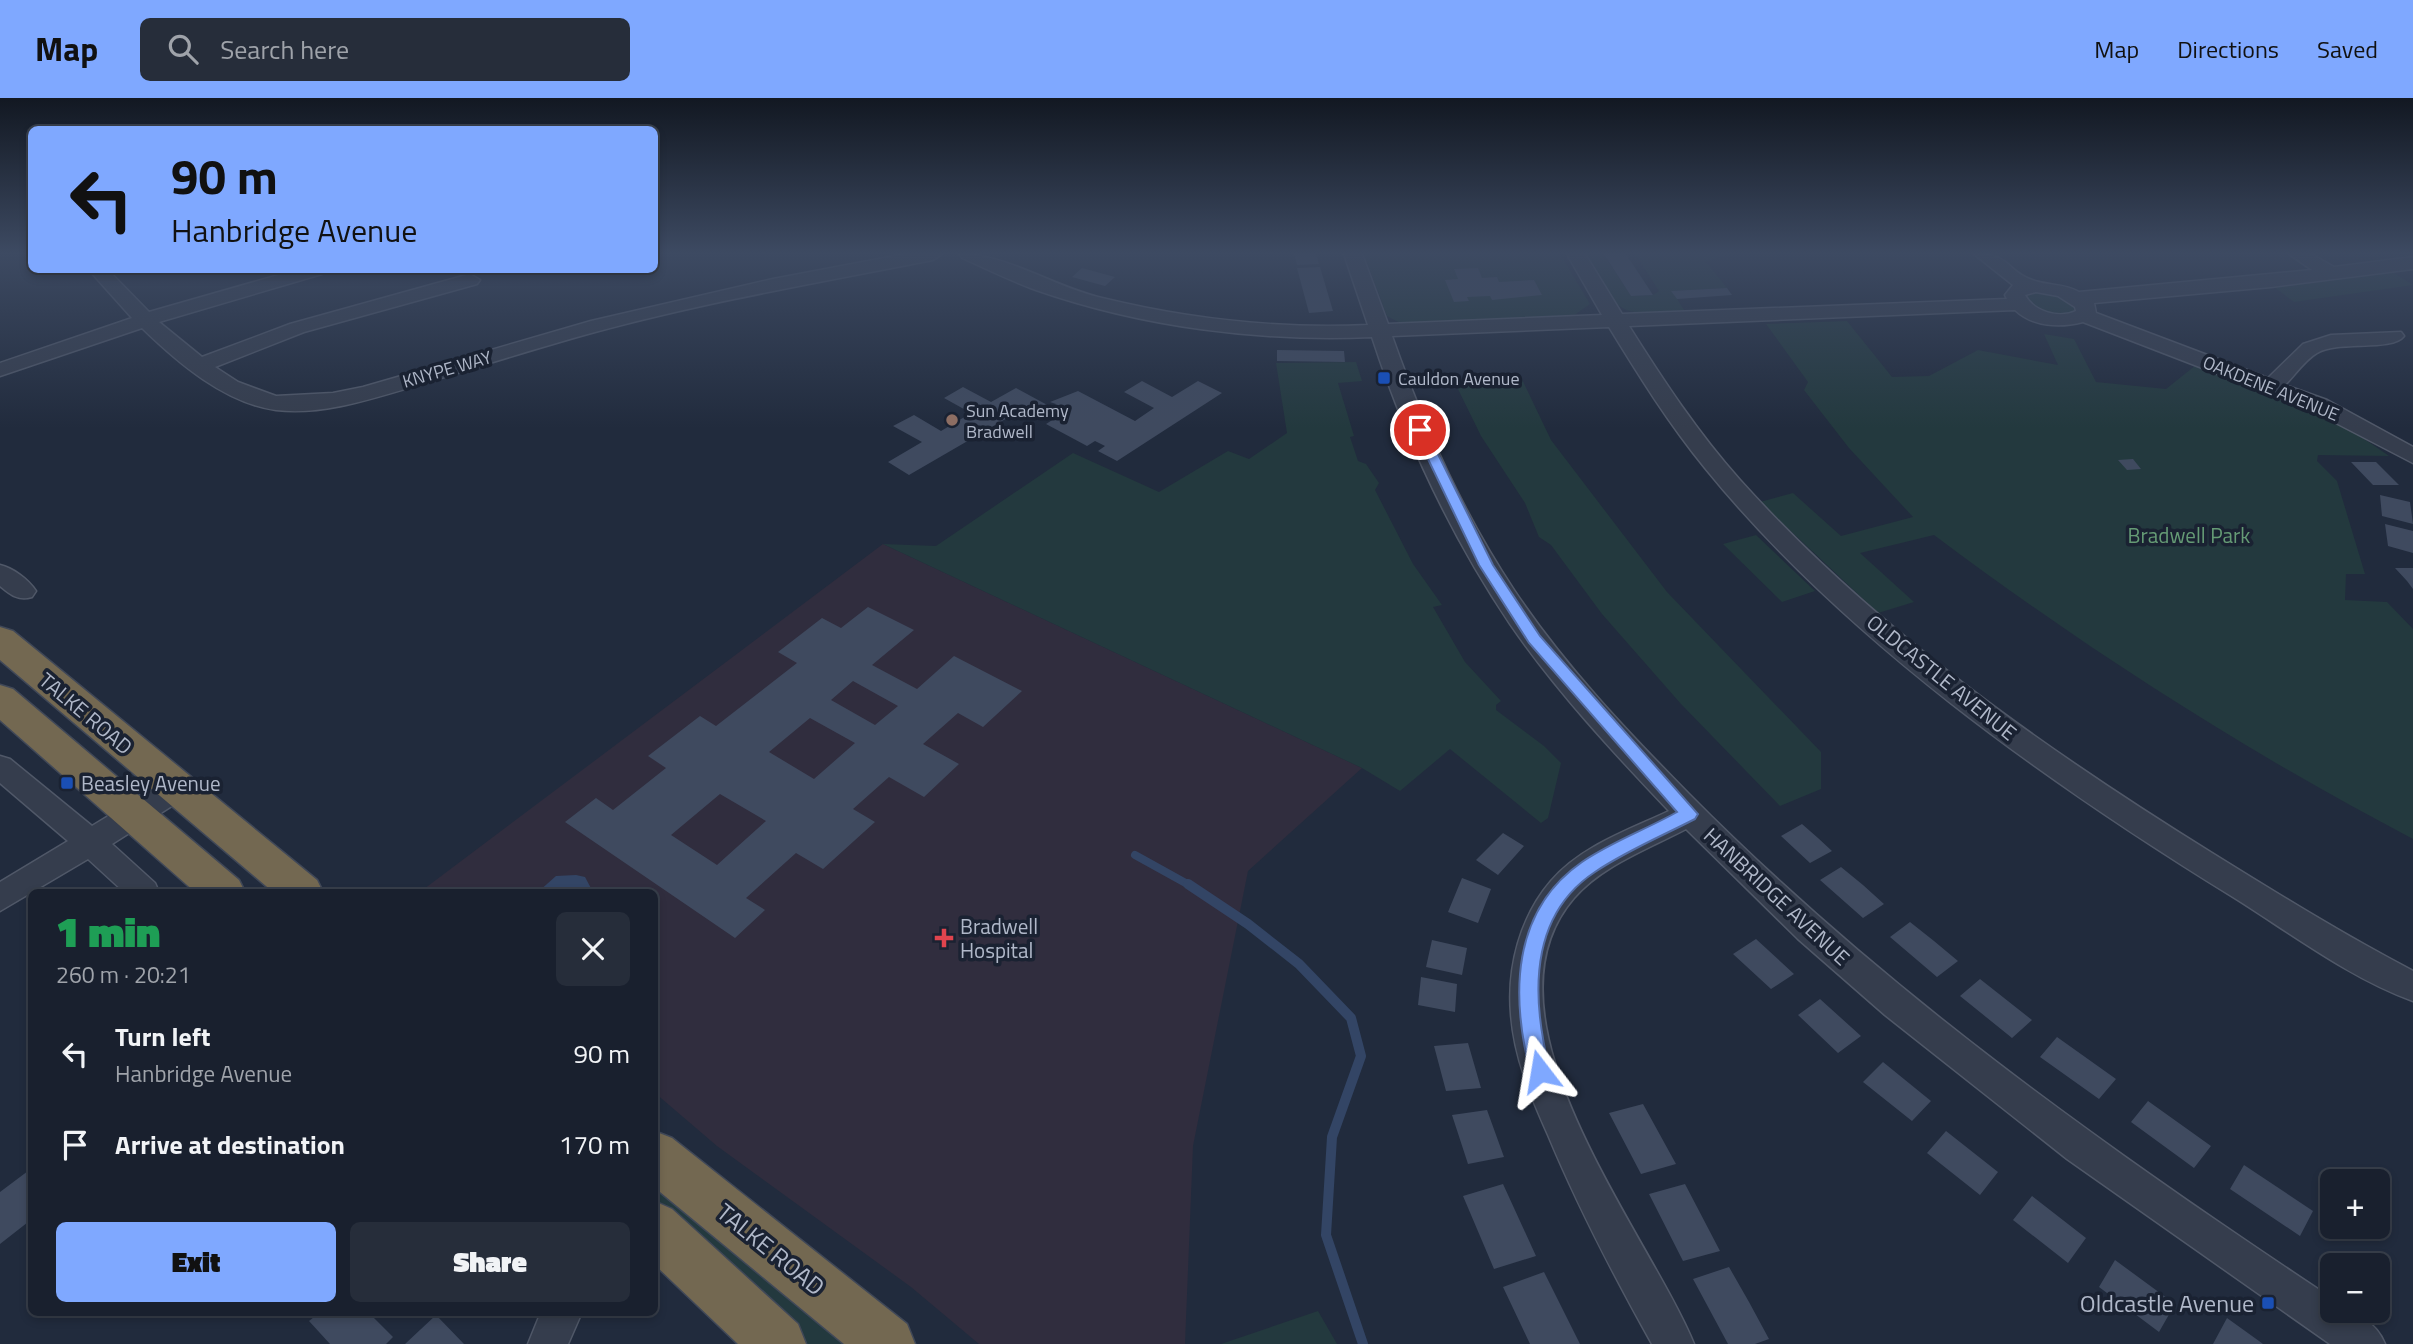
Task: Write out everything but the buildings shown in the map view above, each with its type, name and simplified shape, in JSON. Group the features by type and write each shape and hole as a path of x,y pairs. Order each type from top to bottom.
{"highway":[{"name":"TALKE ROAD","path":"0,640 298,889"},
{"path":"0,699 221,889"},
{"name":"TALKE ROAD","path":"658,1158 887,1344"},
{"path":"658,1231 776,1344"},
{"path":"658,1249 776,1344"}],"street":[{"name":"KNYPE WAY","path":"137,312 200,365 252,397 275,403 330,400 367,393 591,327 656,312"},
{"path":"0,370 172,312"},
{"path":"200,365 297,328 354,312"},
{"path":"1139,312 1255,330 1320,333 1616,321 1755,312"},
{"name":"HANBRIDGE AVENUE","path":"1375,312 1398,381 1442,480 1506,597 1543,650 1689,814 1846,961 2053,1127 2236,1258 2365,1344"},
{"name":"OLDCASTLE AVENUE","path":"1611,312 1687,430 1739,494 1802,559 1959,695 2070,777 2177,847 2413,987"},
{"path":"2033,312 2058,328 2075,312"},
{"name":"OAKDENE AVENUE","path":"2093,312 2364,427 2413,456"},
{"path":"2272,386 2310,348 2331,341 2394,336"},
{"path":"0,573 23,591"},
{"path":"0,767 90,842 141,889"},
{"path":"0,898 177,789"},
{"path":"1674,1344 1586,1185 1540,1071 1529,1030 1527,988 1532,949 1553,901 1588,867 1689,814"},
{"path":"548,1344 560,1316"}],"shaded area":[{"name":"Bradwell Hospital","path":"883,544 1362,768 1248,871 1193,1146 1185,1344 979,1344 911,1287 717,1146 658,1096 658,889 424,889"}],"green space":[{"path":"1386,312 1578,312 1573,316 1404,325 1387,316"},
{"path":"1638,312 1686,313 1662,314"},
{"path":"2045,312 2075,312 2061,315"},
{"name":"Bradwell Park","path":"1847,321 1892,377 1929,376 1978,350 2058,365 2044,334 2074,339 2096,382 2166,389 2196,365 2320,415 2389,456 2318,455 2317,461 2337,481 2365,574 2346,574 2345,600 2387,602 2413,629 2413,839 2289,770 2168,697 2049,618 1934,535 1860,553 1914,602 1878,613 1760,502 1793,493 1841,536 1913,517 1849,448 1804,390 1808,382 1766,324"},
{"path":"1356,362 1362,381 1338,383 1354,436 1350,437 1358,461 1366,464 1379,483 1375,490 1413,564 1442,605 1433,607 1465,662 1501,701 1496,705 1496,710 1544,746 1561,763 1548,818 1541,823 1450,749 1400,791 1362,768 883,544 936,546 1073,453 1159,492 1228,451 1249,459 1287,433 1276,363"},
{"path":"1519,373 1551,440 1667,592 1821,752 1821,789 1780,806 1681,704 1602,614 1551,545 1539,537 1525,503 1481,436 1457,387"},
{"path":"1756,535 1815,591 1782,602 1723,544"},
{"path":"658,1184 856,1344 805,1344 658,1220"},
{"path":"1318,1311 1337,1344 1221,1344"}],"water":[{"path":"556,876 585,877 591,889 541,889"}],"waterway":[{"path":"1135,855 1191,886"},
{"path":"1191,886 1248,924 1299,964 1351,1018 1361,1056 1332,1137 1326,1235 1363,1344"}],"place":[{"name":"Cauldon Avenue","path":"1384,378"},
{"name":"Sun Academy Bradwell","path":"952,420"},
{"name":"Beasley Avenue","path":"67,783"},
{"name":"Bradwell Hospital","path":"944,938"},
{"name":"Oldcastle Avenue","path":"2268,1303"}],"route":[{"path":"1420,430 1442,480 1486,565 1535,640 1604,722 1689,814 1588,867 1553,901 1532,949 1527,988 1529,1030 1540,1071"}]}
